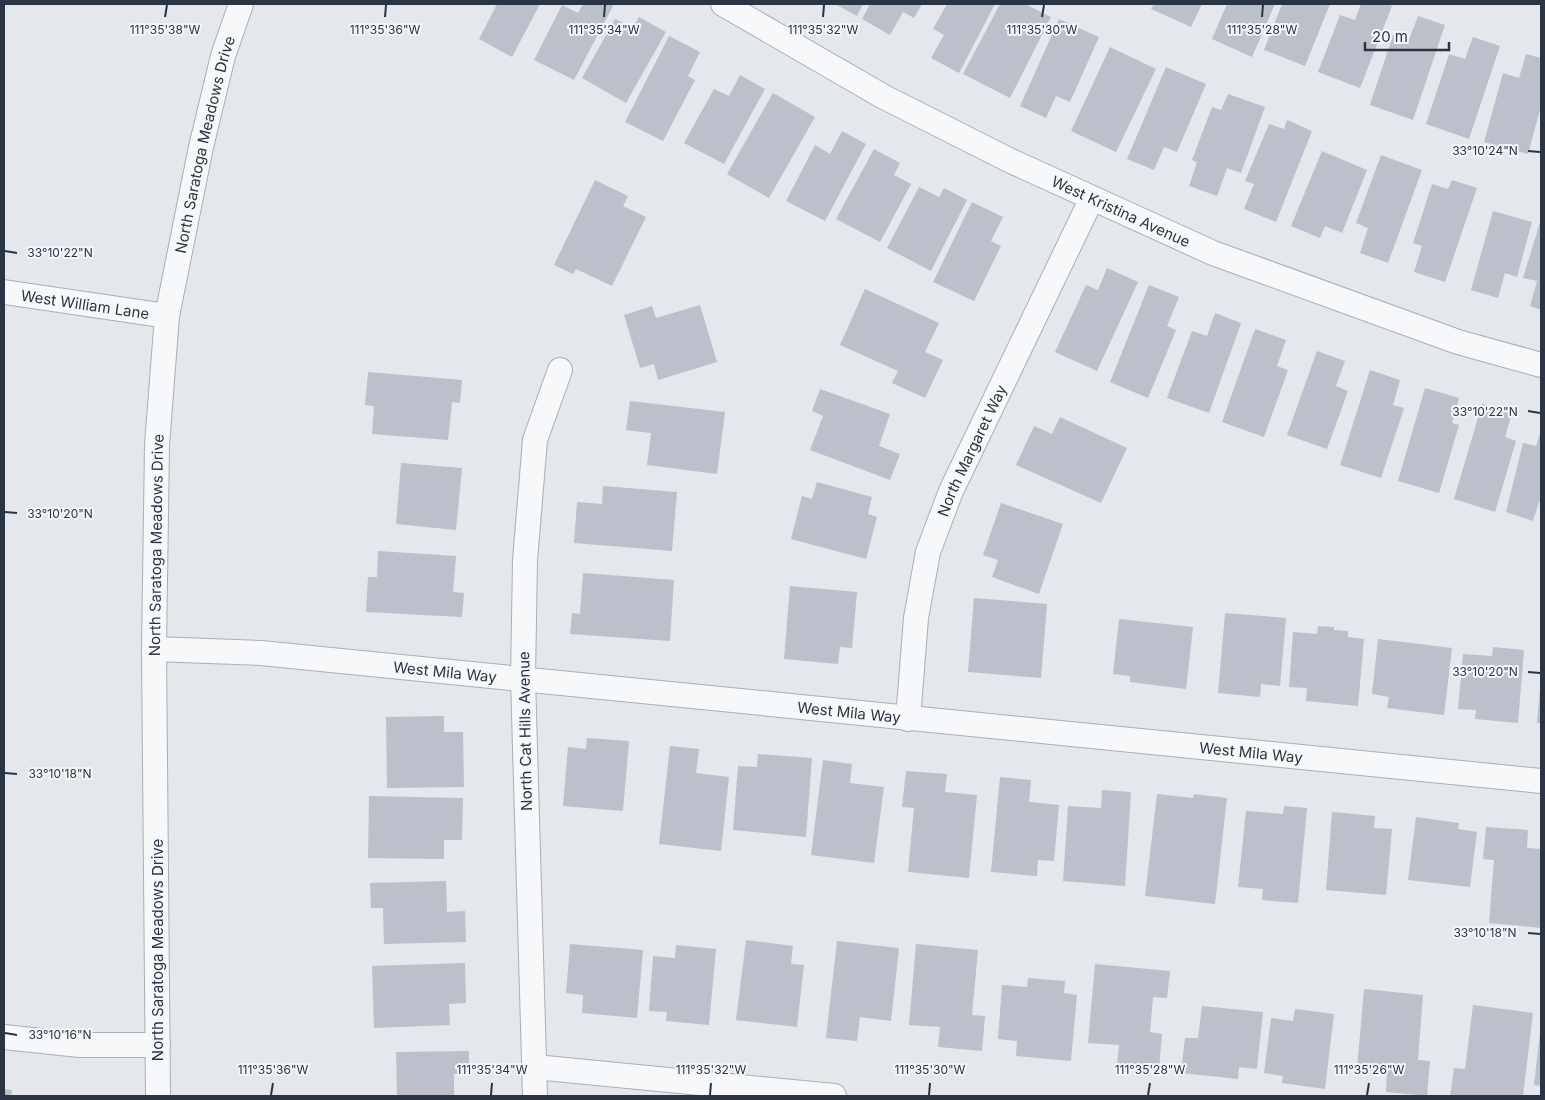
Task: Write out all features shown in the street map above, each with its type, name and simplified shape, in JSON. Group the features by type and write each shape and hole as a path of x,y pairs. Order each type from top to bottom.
{"street":[{"name":"North Saratoga Meadows Drive","path":"158,1096 154,649 157,446 167,316 201,146 223,56 241,4"},
{"name":"West Kristina Avenue","path":"723,4 884,97 1009,160 1213,253 1458,342 1541,365"},
{"name":"North Margaret Way","path":"908,719 916,618 928,552 951,491 1092,198"},
{"name":"West William Lane","path":"4,292 167,316"},
{"name":"North Cat Hills Avenue","path":"535,1096 523,678 525,560 535,440 560,370"},
{"name":"West Mila Way","path":"154,649 261,653 1541,781"},
{"path":"4,1037 80,1045 158,1045"},
{"path":"535,1067 834,1096"}],"building":[{"path":"497,4 540,4 512,57 479,39"},
{"path":"583,4 614,4 574,80 534,60 562,5 578,13"},
{"path":"835,4 863,4 857,16"},
{"path":"870,4 922,4 914,18 903,12 890,35 862,19"},
{"path":"947,4 995,4 959,73 931,58 944,35 933,29"},
{"path":"1000,4 1025,4 1051,17 1010,98 963,74"},
{"path":"1154,4 1202,4 1191,27 1151,9"},
{"path":"1227,4 1275,4 1252,57 1212,39"},
{"path":"1282,4 1330,4 1305,66 1264,50"},
{"path":"1361,4 1386,4 1392,6 1360,88 1318,72 1340,15 1355,20"},
{"path":"1418,16 1445,25 1413,120 1370,105 1393,35 1409,40"},
{"path":"639,17 666,32 626,103 582,78 615,19 633,28"},
{"path":"1059,19 1099,37 1070,102 1056,96 1046,118 1020,106"},
{"path":"669,36 700,52 688,76 695,80 663,141 625,122"},
{"path":"1473,37 1500,46 1469,139 1426,124 1449,54 1465,59"},
{"path":"1110,47 1156,69 1116,152 1071,131"},
{"path":"1526,54 1541,58 1541,106 1528,154 1484,142 1503,73 1519,78"},
{"path":"1166,67 1206,84 1177,152 1164,147 1154,170 1127,159"},
{"path":"740,75 765,89 724,164 684,143 714,89 729,96"},
{"path":"773,93 815,117 769,198 727,174"},
{"path":"1228,94 1265,107 1241,173 1227,168 1217,196 1189,186 1197,162 1192,160 1212,107 1221,110"},
{"path":"1287,120 1312,131 1276,222 1244,209 1254,184 1245,181 1269,124 1284,129"},
{"path":"842,131 866,144 825,221 786,201 815,145 830,154"},
{"path":"874,149 900,163 894,175 911,184 880,242 836,219"},
{"path":"1322,151 1367,170 1342,233 1325,226 1320,238 1291,226"},
{"path":"1381,155 1422,170 1388,263 1360,253 1368,228 1356,223"},
{"path":"595,180 628,196 623,206 646,217 612,286 576,269 573,274 554,265"},
{"path":"1452,180 1477,188 1445,282 1414,272 1422,246 1413,243 1432,184 1448,189"},
{"path":"919,187 939,197 944,188 967,200 931,271 887,248"},
{"path":"972,202 1003,217 991,241 1001,246 974,301 933,282"},
{"path":"1493,211 1532,222 1517,277 1505,273 1498,298 1471,290"},
{"path":"1541,219 1541,310 1530,306 1537,281 1523,278"},
{"path":"1107,268 1138,282 1097,371 1055,352 1086,285 1098,290"},
{"path":"1149,285 1179,297 1167,326 1176,330 1148,398 1110,382"},
{"path":"865,289 939,323 925,352 943,360 925,398 892,383 898,371 840,345"},
{"path":"700,305 717,362 658,380 654,364 640,368 624,315 652,306 656,318"},
{"path":"1215,313 1241,323 1209,413 1167,398 1192,331 1207,336"},
{"path":"1255,329 1286,340 1277,366 1288,370 1264,437 1222,422"},
{"path":"1317,351 1345,361 1336,386 1348,391 1327,449 1287,435"},
{"path":"1370,370 1400,380 1393,405 1404,408 1381,478 1340,465"},
{"path":"368,372 462,380 460,403 452,402 448,440 372,434 374,406 365,405"},
{"path":"1425,388 1459,398 1452,423 1459,425 1439,493 1398,481"},
{"path":"820,389 890,414 879,446 900,454 890,480 810,450 823,416 812,411"},
{"path":"630,401 725,412 717,474 647,465 651,433 626,430"},
{"path":"1482,404 1512,413 1505,437 1516,441 1495,512 1454,499"},
{"path":"1060,417 1127,448 1101,503 1016,465 1034,426 1052,434"},
{"path":"1541,430 1541,502 1539,502 1533,521 1506,512 1523,443 1536,446"},
{"path":"401,463 462,468 456,530 396,524"},
{"path":"817,482 872,497 868,514 877,517 866,559 791,539 802,496 812,499"},
{"path":"603,486 677,492 672,551 574,543 577,502 602,504"},
{"path":"1001,503 1063,524 1039,594 992,577 998,560 983,555"},
{"path":"378,551 456,556 453,592 464,593 462,617 366,612 368,577 377,577"},
{"path":"583,573 674,580 670,641 570,634 572,613 580,614"},
{"path":"790,586 857,592 852,648 840,647 838,664 784,659"},
{"path":"974,598 1047,604 1041,678 968,672"},
{"path":"1225,613 1286,618 1280,686 1261,684 1260,697 1218,693"},
{"path":"1119,619 1193,627 1186,689 1130,682 1130,676 1113,674"},
{"path":"1318,626 1334,627 1334,630 1348,631 1348,637 1364,639 1358,706 1306,701 1307,688 1289,687 1293,632 1317,634"},
{"path":"1378,639 1452,648 1444,715 1387,708 1389,697 1372,694"},
{"path":"1493,647 1524,650 1518,723 1475,719 1476,710 1458,709 1463,654 1492,656"},
{"path":"1540,689 1541,723 1537,723"},
{"path":"444,716 444,732 463,732 464,787 387,788 386,717"},
{"path":"587,738 629,741 623,811 563,806 568,747 586,749"},
{"path":"670,746 699,749 696,773 729,777 721,851 659,844"},
{"path":"758,754 812,758 806,837 733,830 738,766 757,767"},
{"path":"823,760 852,764 850,783 884,787 874,863 811,855"},
{"path":"906,771 947,774 945,792 977,795 969,878 908,872 914,808 902,807"},
{"path":"1000,777 1031,780 1029,802 1059,805 1054,861 1038,860 1037,876 991,872"},
{"path":"1102,790 1131,792 1125,886 1063,881 1068,806 1101,808"},
{"path":"1157,794 1193,798 1194,794 1227,798 1215,904 1145,896"},
{"path":"369,796 463,798 462,840 444,840 444,859 368,858"},
{"path":"1284,806 1307,808 1298,903 1262,900 1263,889 1238,887 1246,811 1283,814"},
{"path":"1332,812 1375,816 1374,828 1392,829 1386,895 1326,890"},
{"path":"1416,817 1459,823 1458,829 1477,832 1470,887 1408,880"},
{"path":"1486,827 1528,830 1527,848 1541,849 1541,928 1489,923 1494,860 1483,859"},
{"path":"446,881 447,912 465,911 466,942 384,944 383,908 371,908 370,883"},
{"path":"746,940 793,946 791,964 804,965 797,1027 736,1020"},
{"path":"837,941 899,948 891,1021 860,1017 857,1041 826,1038"},
{"path":"570,944 643,950 637,1018 582,1013 583,995 566,993"},
{"path":"916,944 978,950 972,1015 985,1016 982,1051 938,1047 940,1027 909,1025"},
{"path":"676,945 716,949 709,1025 666,1021 667,1012 649,1011 653,956 675,958"},
{"path":"465,963 466,1003 449,1004 450,1025 374,1028 372,966"},
{"path":"1095,964 1170,971 1167,998 1153,997 1150,1032 1162,1034 1159,1069 1117,1065 1119,1045 1088,1043"},
{"path":"1028,978 1065,981 1064,993 1077,995 1071,1061 1016,1056 1017,1041 998,1039 1002,985 1027,987"},
{"path":"1364,989 1423,995 1418,1060 1430,1061 1427,1096 1386,1092 1387,1072 1357,1069"},
{"path":"1473,1005 1533,1013 1523,1096 1450,1096 1454,1068 1465,1069"},
{"path":"1202,1006 1263,1012 1257,1069 1239,1067 1238,1079 1181,1073 1185,1038 1198,1038"},
{"path":"1295,1009 1334,1014 1325,1089 1282,1083 1283,1076 1264,1073 1271,1018 1293,1021"},
{"path":"1541,1032 1541,1086 1534,1085"},
{"path":"469,1051 469,1074 454,1074 454,1096 397,1096 396,1052"},
{"path":"4,1089 12,1090 11,1096 4,1096"}]}
